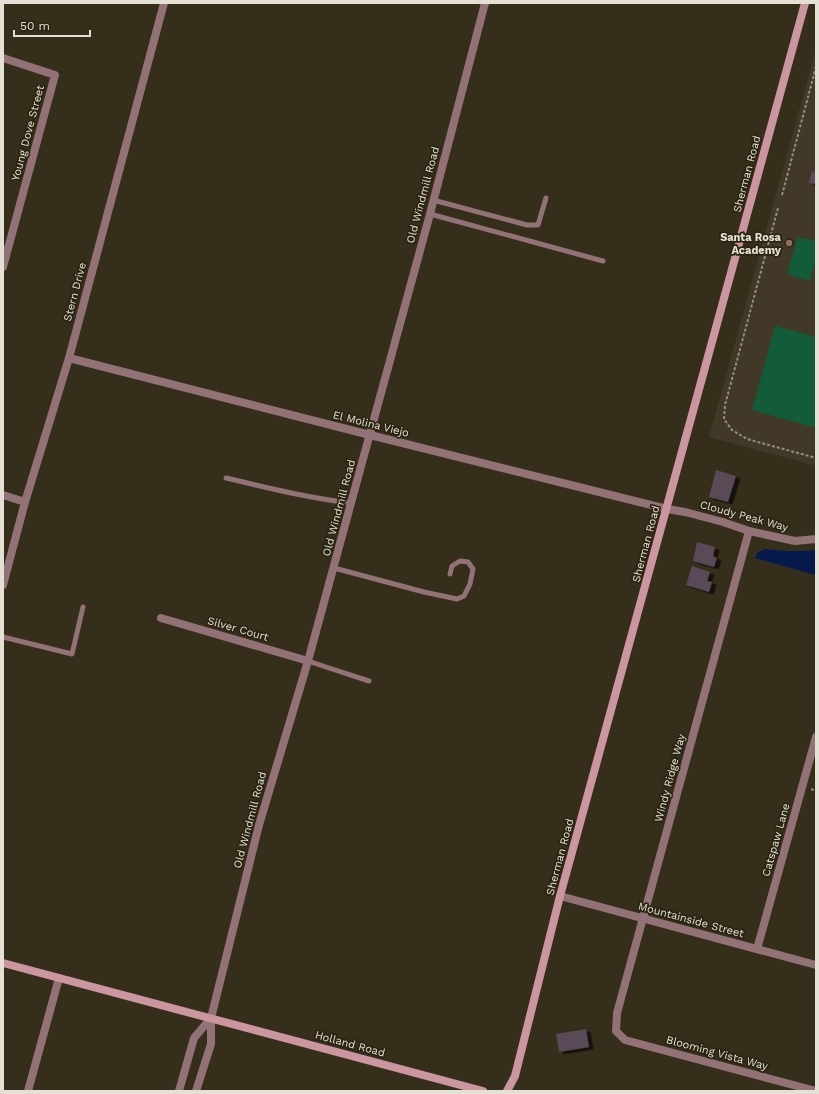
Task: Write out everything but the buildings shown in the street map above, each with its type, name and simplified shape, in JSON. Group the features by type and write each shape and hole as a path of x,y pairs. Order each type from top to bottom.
{"street":[{"name":"Stern Drive","path":"3,585 25,502 69,358 164,3"},
{"name":"Old Windmill Road","path":"211,1018 259,825 334,568 430,214 485,3"},
{"name":"Sherman Road","path":"507,1091 515,1074 560,896 805,3"},
{"name":"Young Dove Street","path":"3,58 55,75 3,267"},
{"name":"El Molina Viejo","path":"69,358 667,509"},
{"path":"3,495 25,502"},
{"name":"Cloudy Peak Way","path":"667,509 685,512 723,522 749,531 795,541 816,539"},
{"name":"Windy Ridge Way","path":"616,1031 617,1013 642,918 749,531"},
{"name":"Silver Court","path":"161,618 308,661"},
{"name":"Catspaw Lane","path":"757,948 816,738"},
{"name":"Mountainside Street","path":"560,896 816,964"},
{"name":"Holland Road","path":"3,963 483,1091"},
{"path":"28,1091 59,978"},
{"path":"179,1091 194,1038 211,1018"},
{"path":"196,1091 211,1044 211,1018"},
{"name":"Blooming Vista Way","path":"616,1031 625,1040 816,1091"}],"lane":[{"path":"433,200 528,225 538,225 546,198"},
{"path":"430,214 603,261"},
{"path":"226,478 294,494 351,503"},
{"path":"334,568 424,592 457,599 464,596 470,584 473,568 468,562 460,561 452,566 450,574"},
{"path":"3,637 72,654 83,607"},
{"path":"308,661 369,681"}],"path":[{"path":"782,195 816,67"},
{"path":"778,208 725,405 724,419 732,430 747,439 816,458"}],"shaded area":[{"name":"Santa Rosa Academy","path":"816,49 816,466 709,437"}],"green space":[{"path":"798,237 816,241 816,259 810,281 787,274"},
{"path":"775,326 816,337 816,428 752,410"}],"water":[{"path":"765,549 790,551 816,550 816,575 755,558 757,553"}],"place":[{"name":"Santa Rosa Academy","path":"789,243"}]}
